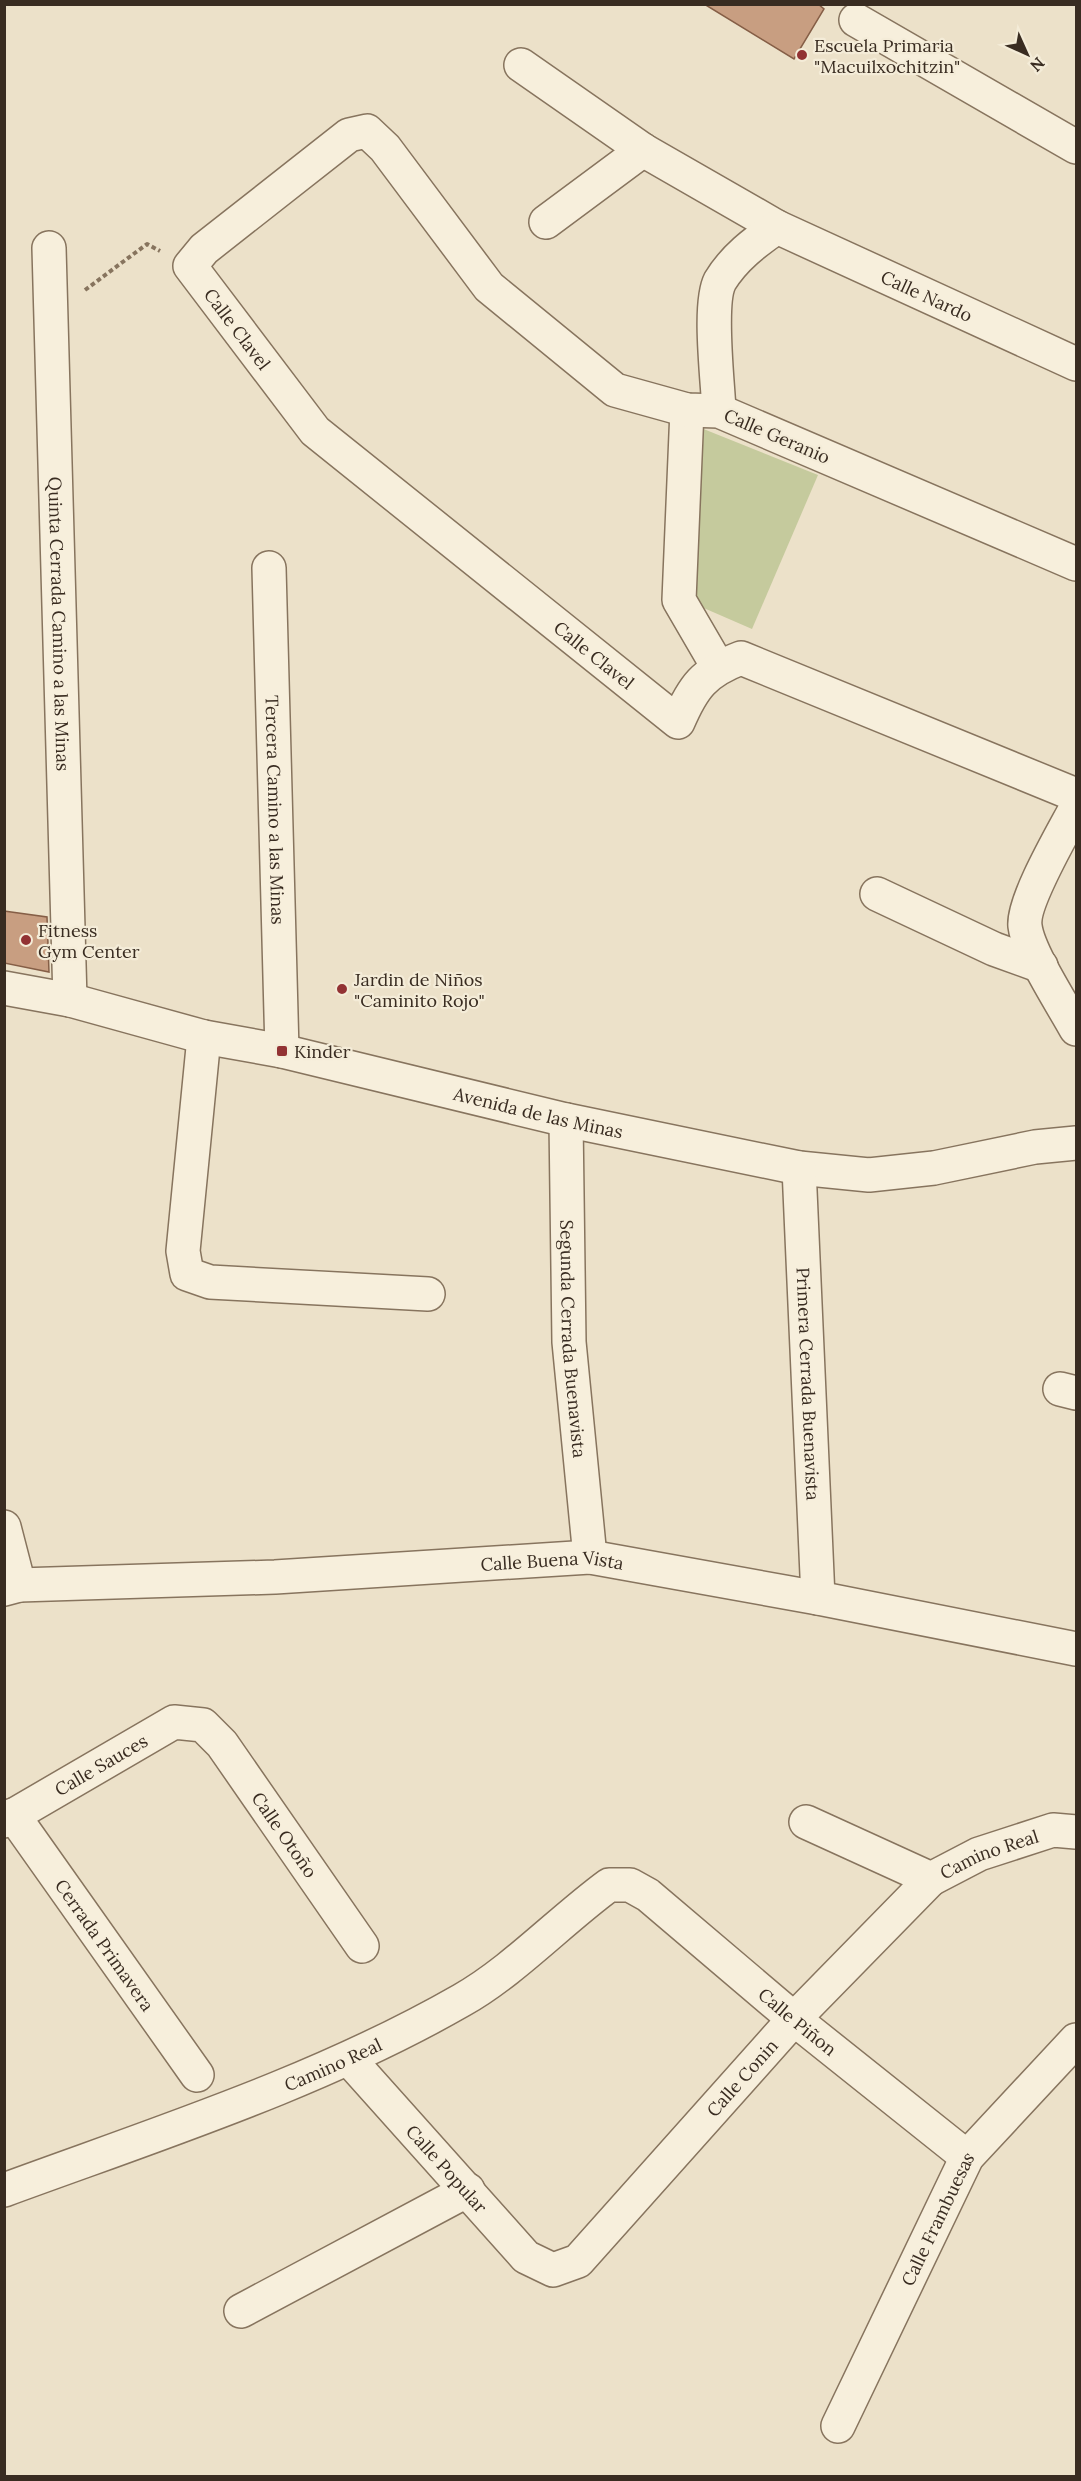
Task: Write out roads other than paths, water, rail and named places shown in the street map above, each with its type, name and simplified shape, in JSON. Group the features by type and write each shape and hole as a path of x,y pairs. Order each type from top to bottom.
{"street":[{"path":"856,20 1077,147"},
{"name":"Calle Nardo","path":"521,65 643,150 777,227 1077,364"},
{"name":"Calle Geranio","path":"190,266 204,249 349,135 367,131 385,148 489,286 615,390 687,410 719,411 1077,564"},
{"path":"546,222 643,150"},
{"path":"719,411 714,314 719,283 749,247 777,227"},
{"name":"Quinta Cerrada Camino a las Minas","path":"49,248 70,1000"},
{"name":"Calle Clavel","path":"190,266 315,431 678,722 690,693 718,667 741,658 1077,795"},
{"path":"687,410 679,600 718,667"},
{"name":"Tercera Camino a las Minas","path":"269,568 282,1051"},
{"path":"1077,808 1028,904 1024,925 1041,966 1077,1029"},
{"path":"877,894 994,949 1041,966"},
{"name":"Avenida de las Minas","path":"4,988 70,1000 204,1037 282,1051 566,1120 799,1168 869,1175 934,1168 1076,1141"},
{"path":"204,1037 183,1251 187,1274 210,1282 428,1294"},
{"name":"Segunda Cerrada Buenavista","path":"566,1120 569,1342 590,1557"},
{"name":"Primera Cerrada Buenavista","path":"799,1168 818,1598"},
{"path":"4,1527 12,1587"},
{"name":"Calle Buena Vista","path":"12,1587 275,1577 590,1557 818,1598 1077,1649"},
{"name":"Calle Sauces","path":"9,1818 174,1722 203,1725"},
{"name":"Calle Otoño","path":"203,1725 222,1744 362,1946"},
{"name":"Cerrada Primavera","path":"9,1818 197,2075"},
{"name":"Camino Real","path":"806,1822 931,1879 979,1854 1053,1830 1077,1832"},
{"name":"Calle Conin","path":"552,2270 578,2261 794,2019 931,1879"},
{"name":"Camino Real","path":"4,2190 180,2126 349,2059 464,1999 609,1885 630,1885"},
{"name":"Calle Piñon","path":"630,1885 648,1895 794,2019 967,2157"},
{"name":"Calle Frambuesas","path":"838,2426 967,2157 1077,2040"},
{"name":"Calle Popular","path":"349,2059 526,2257 552,2270"},
{"path":"241,2311 468,2190"}],"place":[{"name":"Escuela Primaria \"Macuilxochitzin\"","path":"802,55"},
{"name":"Fitness Gym Center","path":"26,940"},
{"name":"Jardin de Niños \"Caminito Rojo\"","path":"342,989"},
{"name":"Kinder","path":"282,1051"}]}
